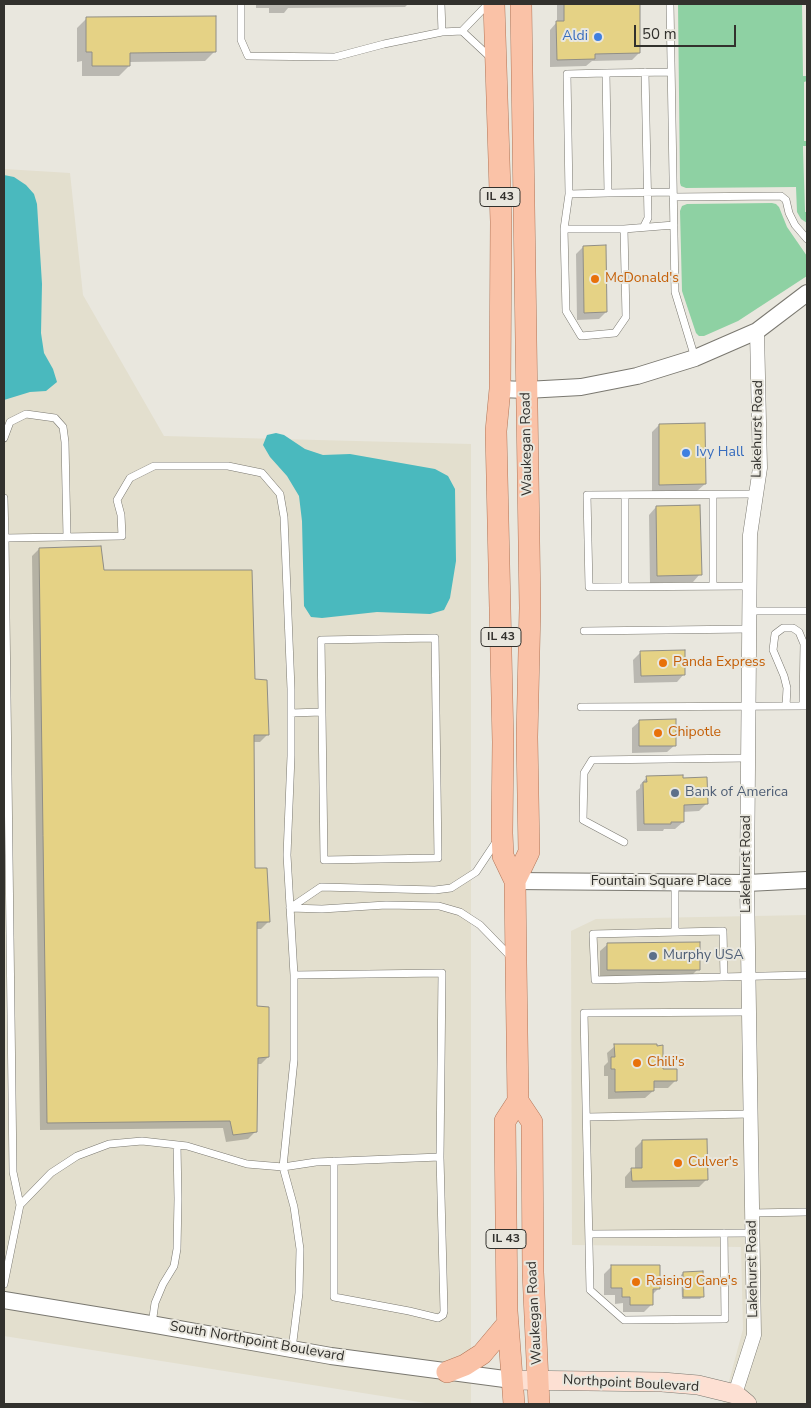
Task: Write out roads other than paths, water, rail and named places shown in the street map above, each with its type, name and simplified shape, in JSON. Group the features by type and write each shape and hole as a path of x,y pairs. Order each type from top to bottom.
{"main road":[{"name":"Waukegan Road","path":"494,4 501,222 500,390 496,430 503,742 502,833 503,856 515,881 518,1101 532,1122 532,1272 538,1404"},
{"name":"Waukegan Road","path":"515,881 529,852 527,736 530,608 521,4"},
{"name":"Waukegan Road","path":"512,1380 508,1323 505,1121 518,1101"},
{"path":"448,1372 482,1354 508,1323"},
{"name":"Northpoint Boulevard","path":"512,1380 662,1382 698,1385 741,1399"},
{"name":"IL 43","path":"512,1380 514,1404"}],"street":[{"path":"500,390 581,387 627,378 695,358 757,330 807,293"},
{"name":"Lakehurst Road","path":"741,1399 754,1335 747,882 750,535 760,468 757,330"},
{"name":"Fountain Square Place","path":"515,881 747,882 807,880"},
{"name":"South Northpoint Boulevard","path":"4,1300 331,1356 512,1380"}],"lane":[{"path":"241,4 241,40 248,56 335,57 384,44 442,32 462,30 488,4"},
{"path":"441,4 442,32"},
{"path":"670,4 675,292 695,358"},
{"path":"462,30 495,61"},
{"path":"644,226 648,218 645,72"},
{"path":"624,229 626,317 615,333 581,336 566,311 564,229 569,194 567,74 671,72"},
{"path":"606,73 608,194"},
{"path":"569,194 648,193 781,196 786,200 789,213 795,225 807,239"},
{"path":"564,229 624,229 674,224"},
{"path":"4,438 10,422 26,414 55,418 63,427 67,537"},
{"path":"5,538 122,536 121,515 117,500 130,478 154,466 228,466 262,473 280,494 284,518 291,713 288,855 294,975 294,1060 283,1167 294,1207 300,1249 300,1293 292,1349"},
{"path":"713,494 713,586"},
{"path":"749,586 588,587 587,495 756,494"},
{"path":"625,495 625,587"},
{"path":"4,498 13,1172 20,1205 4,1284"},
{"path":"749,611 807,611"},
{"path":"581,707 805,706 804,644 799,632 793,628 783,628 775,634 773,650 787,688 786,706"},
{"path":"584,631 750,629"},
{"path":"435,638 438,858 324,860 322,712 321,640 435,638"},
{"path":"291,713 322,712"},
{"path":"624,842 583,820 584,773 592,760 748,758"},
{"path":"290,908 321,887 435,890 451,888 476,872 502,833"},
{"path":"675,882 675,932"},
{"path":"290,908 322,909 386,905 438,906 460,912 480,925 516,963"},
{"path":"724,976 723,931 593,934 595,980 807,975"},
{"path":"294,975 442,973 440,1157 443,1316 438,1318 334,1296 334,1161"},
{"path":"724,1233 725,1319 624,1320 590,1290 584,1013 749,1012"},
{"path":"586,1117 751,1114"},
{"path":"20,1205 51,1173 76,1156 109,1144 142,1141 187,1146 247,1164 283,1167 316,1162 440,1157"},
{"path":"152,1324 156,1303 163,1284 174,1266 177,1249 177,1145"},
{"path":"752,1213 807,1212"},
{"path":"589,1234 753,1233"}],"water":[{"path":"4,175 14,177 26,185 34,194 37,204 42,284 41,333 44,353 53,369 57,382 46,391 30,392 4,400"},
{"path":"276,433 284,435 305,449 323,455 350,454 435,469 448,476 455,489 456,561 450,598 444,610 430,614 377,612 322,618 311,617 304,606 302,521 299,496 287,476 270,457 263,445 267,435"}],"place":[{"name":"Aldi","path":"598,37"},
{"name":"McDonald's","path":"595,279"},
{"name":"Ivy Hall","path":"686,453"},
{"name":"Panda Express","path":"663,663"},
{"name":"Chipotle","path":"658,733"},
{"name":"Bank of America","path":"675,793"},
{"name":"Murphy USA","path":"653,956"},
{"name":"Chili's","path":"637,1063"},
{"name":"Culver's","path":"678,1163"},
{"name":"Raising Cane's","path":"636,1282"}]}
